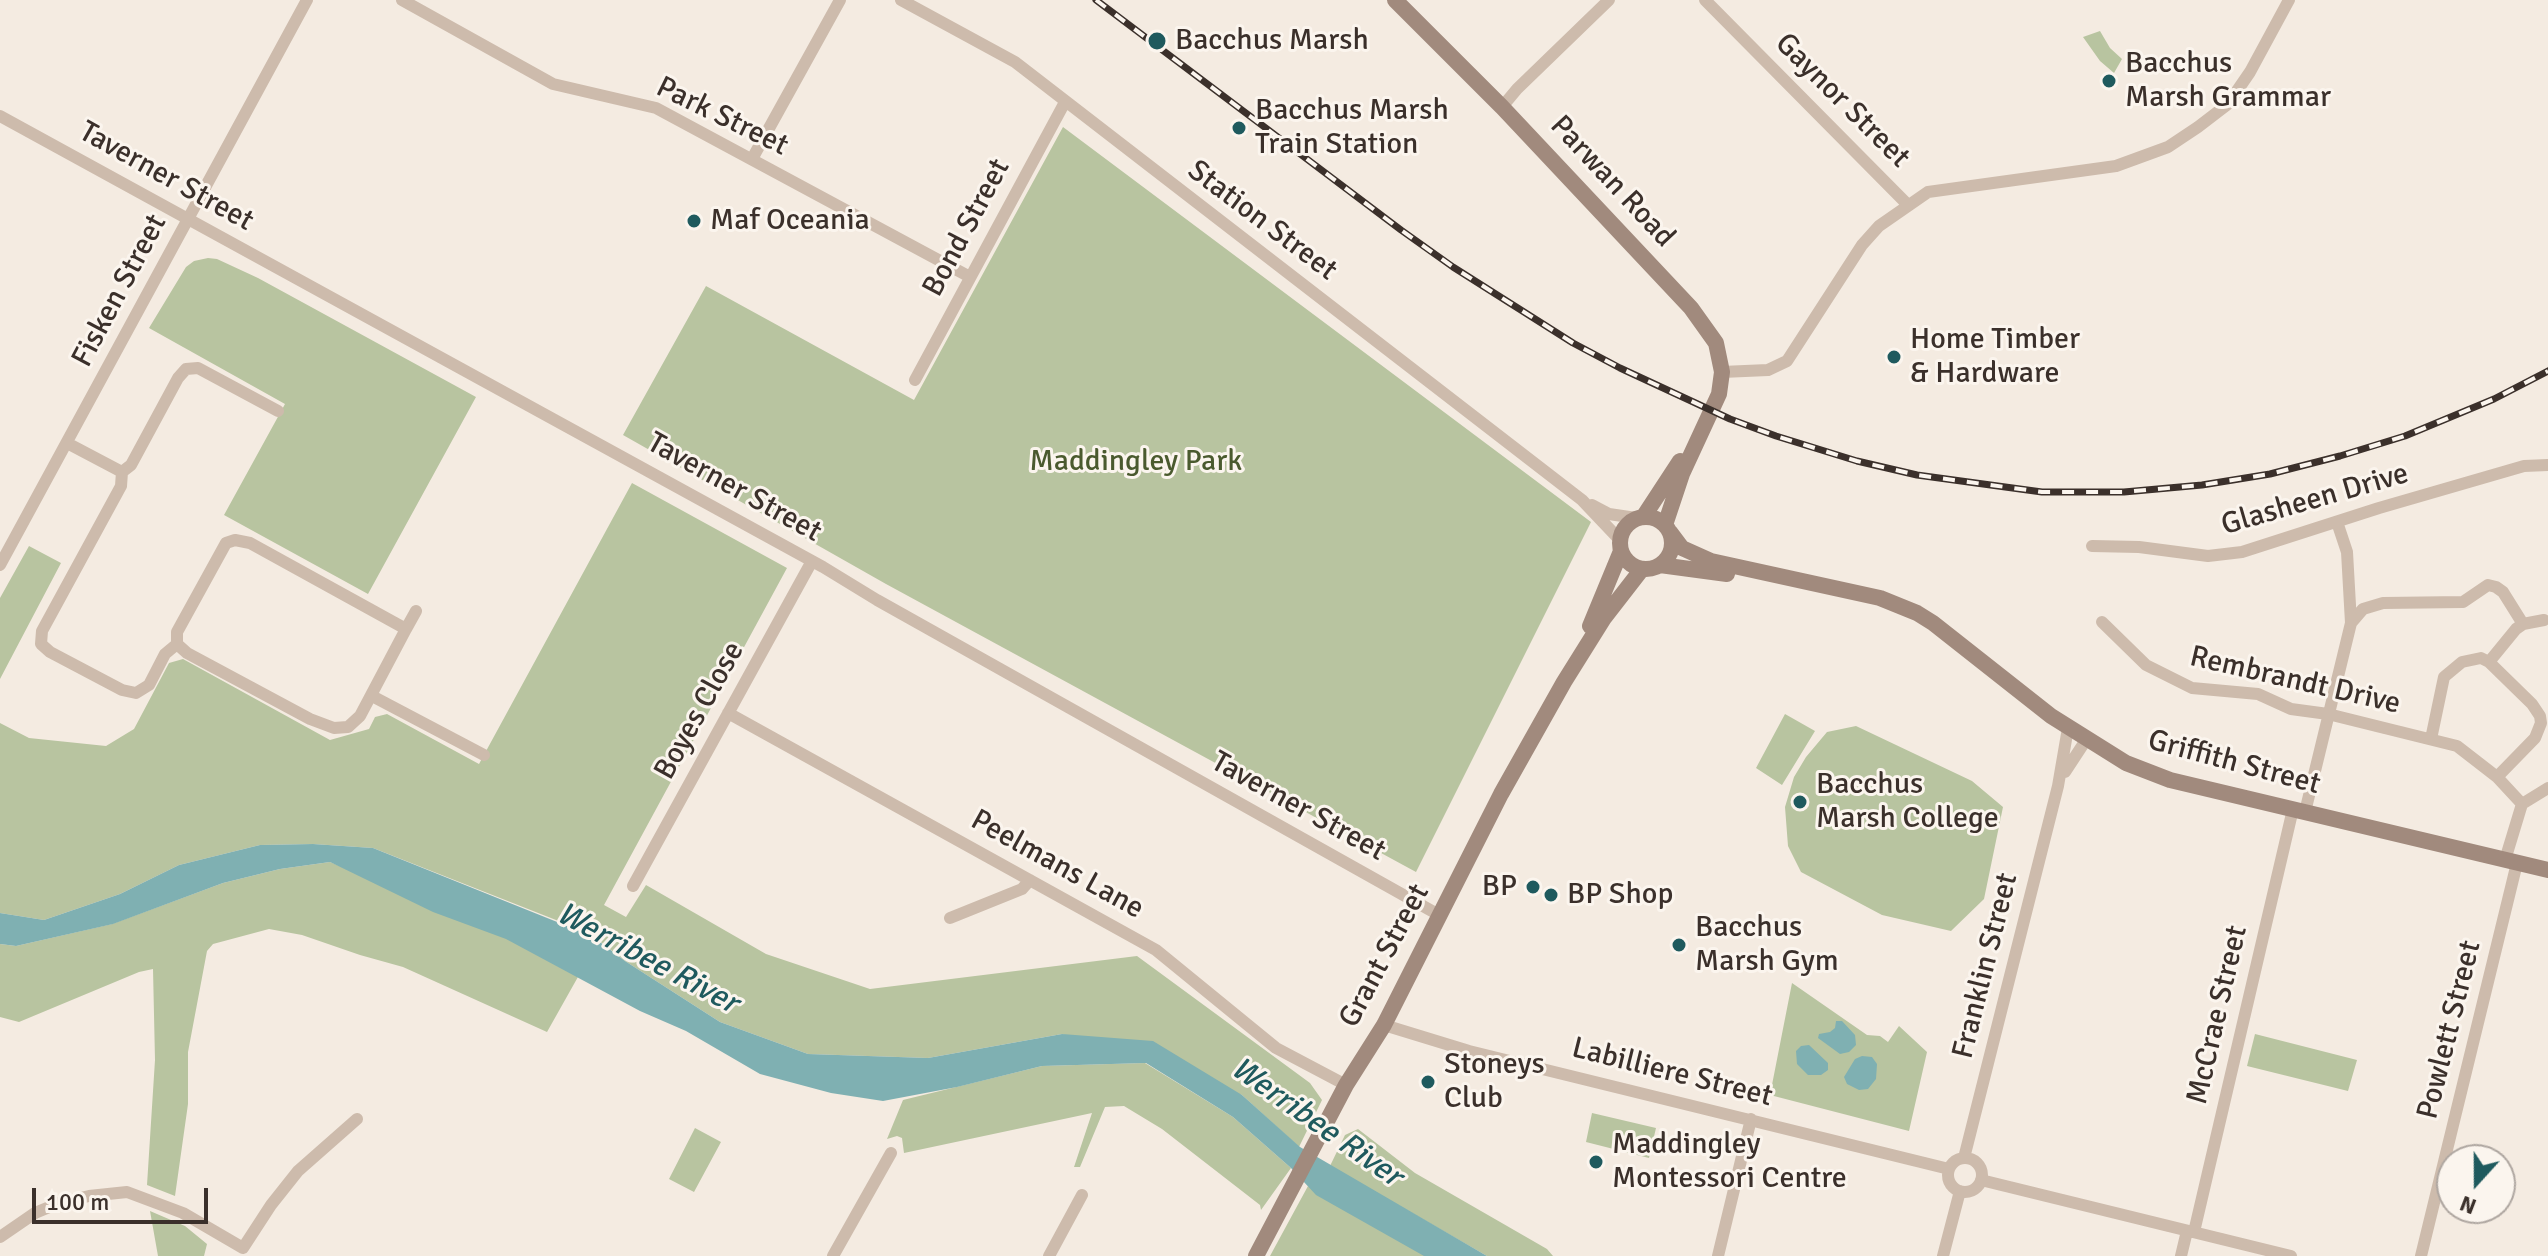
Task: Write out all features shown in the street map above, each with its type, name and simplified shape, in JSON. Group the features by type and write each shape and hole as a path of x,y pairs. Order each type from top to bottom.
{"main road":[{"name":"Parwan Road","path":"1395,0 1502,107 1700,317 1716,343 1722,372"},
{"path":"1667,528 1682,474 1719,394 1722,372"},
{"path":"1640,517 1657,519 1667,528 1672,539 1671,552 1660,565 1642,569 1630,564 1620,545 1625,527 1640,517 1701,430"},
{"name":"Griffith Street","path":"1667,528 1682,548 1711,561 1899,605 1933,623 2068,728 2126,763 2170,780 2548,870"},
{"name":"Grant Street","path":"1564,682 1620,545"},
{"name":"Griffith Street","path":"1660,565 1855,593"},
{"name":"Grant Street","path":"1256,1256 1346,1085 1384,1025 1501,794 1564,682 1621,593 1642,569"}],"street":[{"name":"Fisken Street","path":"0,565 307,0"},
{"name":"Park Street","path":"402,0 553,84 656,108 970,277"},
{"path":"752,159 840,0"},
{"name":"Station Street","path":"901,0 1015,62 1582,500 1609,514 1640,517"},
{"path":"1502,107 1609,0"},
{"name":"Gaynor Street","path":"1705,0 1908,205"},
{"path":"1722,372 1768,370 1787,361 1862,245 1879,226 1928,192 2116,166 2168,147 2228,104 2250,72 2289,0"},
{"name":"Bond Street","path":"915,380 1065,102"},
{"name":"Taverner Street","path":"0,116 812,561 1439,915"},
{"path":"177,644 165,654 149,685 136,693 122,690 50,652 41,644 42,631 121,486 122,472 131,465 186,369 198,368 278,411"},
{"path":"67,443 122,472"},
{"name":"Glasheen Drive","path":"2092,546 2139,547 2188,555 2242,552 2524,466 2548,465"},
{"name":"Station Street","path":"1582,500 1620,545"},
{"name":"McCrae Street","path":"2181,1256 2191,1232 2299,811 2351,623 2347,552 2337,522"},
{"path":"406,629 250,543 235,540 226,543 177,632 177,644 187,653 321,725 348,727 360,716 372,696 416,611"},
{"name":"Boyes Close","path":"633,886 812,561"},
{"path":"2351,623 2363,609 2383,603 2463,602 2488,585 2503,592 2523,624"},
{"path":"2489,662 2507,638 2523,624 2547,620"},
{"name":"Rembrandt Drive","path":"2102,622 2146,665 2172,680 2198,689 2258,694 2291,709 2328,714 2457,746 2497,777 2522,804"},
{"path":"2431,739 2444,677 2462,662 2481,658 2489,662 2532,704 2541,723 2535,738 2497,777"},
{"path":"372,696 484,755"},
{"name":"Peelmans Lane","path":"728,713 1156,950 1276,1048 1346,1085"},
{"name":"Franklin Street","path":"1964,1158 2058,786 2068,728"},
{"name":"Franklin Street","path":"2058,786 2069,762 2086,740"},
{"path":"2522,804 2548,788"},
{"name":"Powlett Street","path":"2421,1256 2522,804"},
{"path":"950,918 1022,889 1030,880"},
{"name":"Labilliere Street","path":"1384,1025 1469,1051 1949,1169"},
{"path":"0,1237 35,1213 59,1203 127,1192 183,1213 243,1248 298,1171 357,1119"},
{"path":"1718,1256 1751,1119"},
{"path":"833,1256 891,1153"},
{"path":"1964,1158 1970,1159 1980,1167 1981,1180 1973,1190 1960,1191 1949,1182 1949,1169 1964,1158"},
{"path":"1981,1180 2291,1256"},
{"path":"1943,1256 1960,1191"},
{"path":"1049,1256 1082,1195"}],"green space":[{"path":"2100,31 2110,48 2122,59 2114,73 2100,61 2083,37"},
{"name":"Maddingley Park","path":"1063,127 1591,522 1416,872 886,584 623,435 706,286 914,400"},
{"path":"217,259 258,278 476,397 368,594 224,515 285,404 149,328 186,267 194,261"},
{"path":"632,483 787,568 604,905 626,917 646,885 766,954 870,989 1137,956 1310,1083 1322,1100 1299,1147 1242,1095 1062,1034 928,1058 808,1054 720,1022 625,961 589,933 373,848 313,844 260,845 179,865 120,894 44,920 0,913 0,723 29,738 106,746 134,729 169,663 183,659 330,740 369,729 375,717 387,714 479,764"},
{"path":"29,546 61,563 0,679 0,598"},
{"path":"1785,714 1815,731 1782,785 1756,768"},
{"path":"1856,726 1972,781 2003,807 1984,899 1951,931 1882,915 1801,872 1788,846 1785,807 1794,777 1827,732"},
{"path":"330,862 583,968 547,1032 403,967 302,935 269,929 213,944 207,951 188,1052 188,1104 175,1196 147,1185 155,1060 153,969 19,1022 0,1017 0,944 16,946 112,924 223,883 280,869"},
{"path":"1792,983 1867,1035 1880,1036 1888,1042 1899,1026 1927,1052 1909,1131 1770,1095"},
{"path":"2255,1034 2357,1060 2348,1091 2247,1066"},
{"path":"1145,1063 1233,1117 1291,1168 1261,1210 1260,1205 1162,1129 1124,1106 1105,1107 1080,1167 1074,1167 1092,1113 904,1153 902,1138 887,1139 903,1100 1042,1066"},
{"path":"1592,1113 1656,1128 1649,1158 1586,1142"},
{"path":"695,1128 721,1142 694,1192 669,1179"},
{"path":"1358,1129 1415,1173 1547,1249 1553,1256 1487,1256 1330,1166 1345,1135"},
{"path":"1308,1186 1426,1256 1270,1256"},
{"path":"150,1211 185,1226 207,1244 204,1256 158,1256"}],"water":[{"path":"313,844 373,848 592,936 720,1022 808,1054 928,1058 1062,1034 1153,1041 1242,1095 1300,1147 1487,1256 1424,1256 1316,1195 1291,1168 1233,1117 1146,1063 1042,1066 883,1101 831,1093 760,1074 686,1031 640,1011 506,939 433,912 330,862 280,869 223,883 113,924 16,946 0,944 0,913 44,920 120,894 179,865 260,845"},
{"path":"1836,1021 1842,1021 1855,1035 1856,1045 1849,1052 1840,1054 1818,1038 1819,1034 1835,1028"},
{"path":"1809,1045 1828,1063 1828,1070 1821,1075 1808,1075 1797,1064 1796,1051 1801,1046"},
{"path":"1872,1057 1877,1064 1876,1079 1868,1089 1859,1090 1847,1084 1844,1077 1855,1059"}],"railway":[{"path":"1096,0 1401,230 1573,343 1730,419 1857,461 1917,475 2042,492 2124,492 2202,485 2270,474 2405,436 2494,399 2548,371"}],"place":[{"name":"Bacchus Marsh","path":"1157,41"},
{"name":"Bacchus Marsh Grammar","path":"2109,81"},
{"name":"Bacchus Marsh Train Station","path":"1239,128"},
{"name":"Maf Oceania","path":"694,221"},
{"name":"Home Timber & Hardware","path":"1894,357"},
{"name":"Bacchus Marsh College","path":"1800,802"},
{"name":"BP","path":"1533,887"},
{"name":"BP Shop","path":"1551,895"},
{"name":"Bacchus Marsh Gym","path":"1679,945"},
{"name":"Stoneys Club","path":"1428,1082"},
{"name":"Maddingley Montessori Centre","path":"1596,1162"}],"water label":[{"name":"Werribee River","path":"647,959"},
{"name":"Werribee River","path":"1316,1123"}]}
